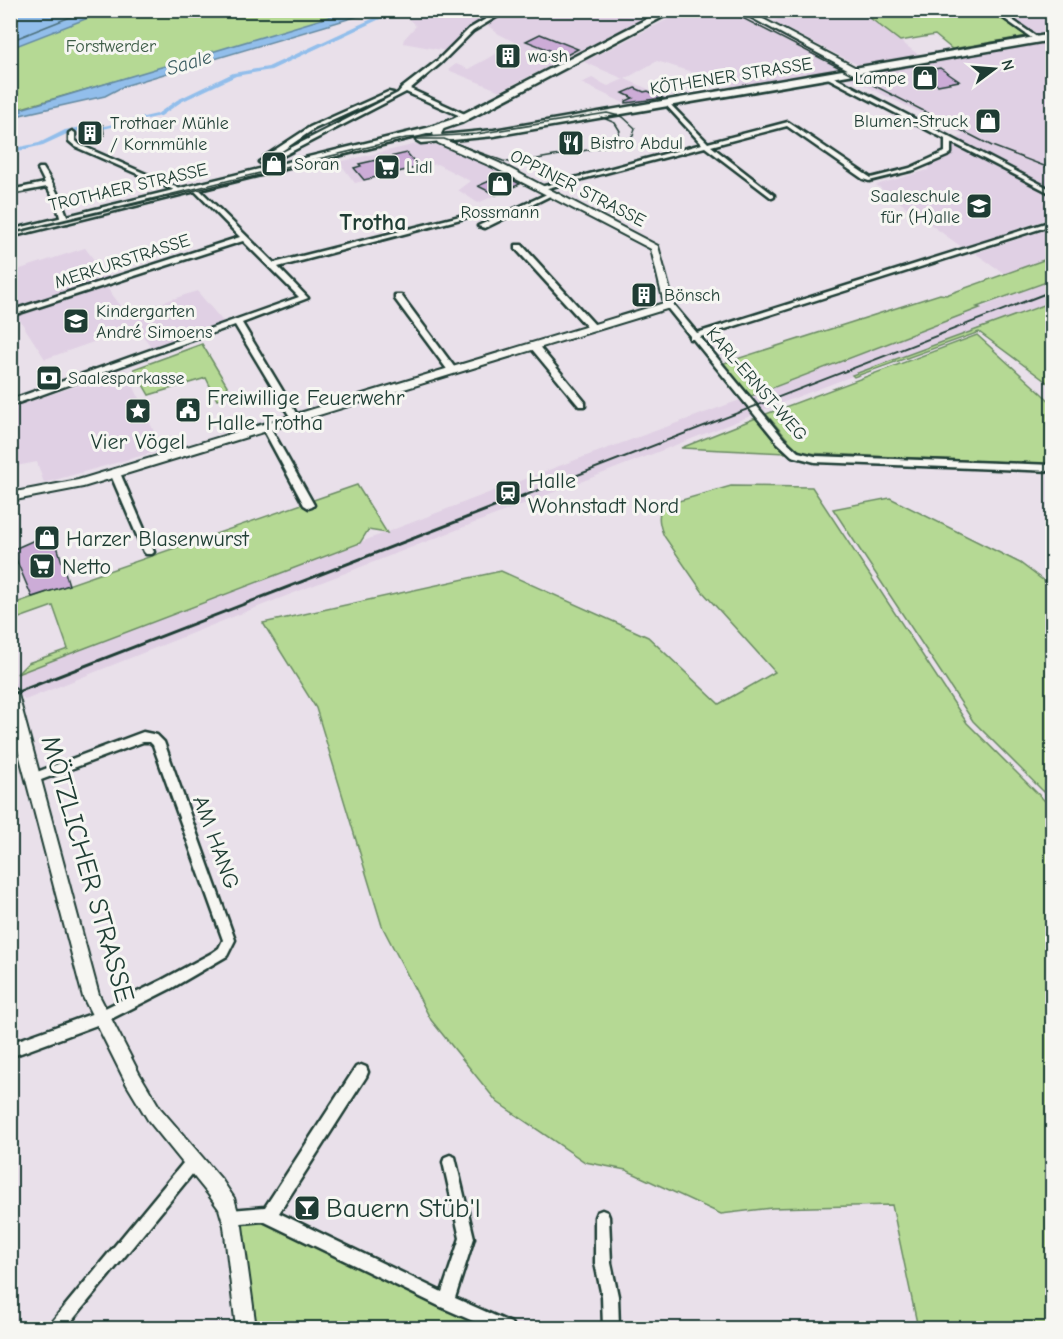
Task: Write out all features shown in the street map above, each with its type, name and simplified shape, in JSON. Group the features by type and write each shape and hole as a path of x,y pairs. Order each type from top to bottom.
{"main road":[{"name":"TROTHAER STRASSE","path":"10,234 417,135 439,133 460,118 672,10"},
{"name":"KÖTHENER STRASSE","path":"414,141 439,133 461,138 1053,37"},
{"name":"TROTHAER STRASSE","path":"324,158 351,155 414,141"}],"street":[{"path":"262,162 273,159 356,117 404,89 439,62 471,30 506,10"},
{"path":"740,10 858,71"},
{"path":"993,10 1038,40"},
{"path":"828,76 1053,192"},
{"path":"404,89 460,118"},
{"path":"260,174 259,167 268,154 303,133 345,111 390,96"},
{"path":"667,103 706,145 772,196"},
{"path":"345,111 356,117"},
{"path":"540,188 788,124 871,180 912,169 945,155 948,153 948,137"},
{"path":"72,133 72,141 78,146 176,189 180,193"},
{"path":"303,133 314,138"},
{"name":"OPPINER STRASSE","path":"439,133 464,151 655,248 669,306"},
{"path":"461,138 459,146 464,151"},
{"path":"41,169 50,184 65,221"},
{"path":"10,192 50,184"},
{"path":"10,403 304,298 197,190"},
{"path":"482,226 551,194"},
{"path":"273,266 468,216"},
{"path":"693,337 1053,223"},
{"name":"MERKURSTRASSE","path":"10,314 244,238"},
{"path":"519,247 592,327"},
{"path":"398,297 452,370"},
{"path":"10,497 79,484 592,327 669,306"},
{"name":"KARL-ERNST-WEG","path":"669,306 787,448 798,456 815,459 1053,468"},
{"path":"237,322 295,418"},
{"path":"534,346 582,404"},
{"path":"266,427 309,505"},
{"path":"115,473 149,552"},
{"name":"MÖTZLICHER STRASSE","path":"10,691 13,713 33,778 91,997 154,1114 222,1197 231,1217"},
{"name":"AM HANG","path":"33,778 143,737 153,738 158,742 229,940 227,946 216,957 100,1017"},
{"path":"10,1050 100,1017"},
{"path":"268,1216 361,1072"},
{"path":"56,1329 193,1162"},
{"path":"446,1302 468,1238 450,1162"},
{"path":"246,1329 231,1217 257,1214 268,1216 506,1329"},
{"path":"602,1217 603,1263 610,1296 611,1329"}],"shaded area":[{"path":"408,10 500,11 465,35 461,35 447,51 403,43 416,26 401,12"},
{"path":"512,11 657,11 500,91 448,70 456,64 468,69 516,43 497,33 485,23"},
{"path":"684,11 731,11 856,75 1052,40 1052,189 956,139 964,135 836,71 745,87 735,86 657,61 625,79 669,98 628,105 581,83 592,78 608,86 624,79 584,62"},
{"path":"793,11 861,11 920,56 858,65 773,22"},
{"path":"1002,11 1052,11 1052,31 1036,34"},
{"path":"417,144 436,145 494,166 523,183 478,203 458,190 470,181 437,164 355,183 339,162"},
{"name":"Saaleschule für (H)alle","path":"955,144 1052,195 1052,217 963,248 876,185 928,170 930,164 952,155 951,145"},
{"path":"1052,228 1052,257 1005,274 975,253"},
{"path":"85,248 108,278 15,309 11,302 11,272"},
{"path":"1052,280 1052,302 763,410 761,407 751,411 753,415 255,608 25,700 20,695 11,699 11,685 16,683 17,674 559,466 740,400 743,403 753,399 751,396"},
{"name":"Kindergarten André Simoens","path":"105,285 127,314 197,291 225,324 153,349 136,327 45,359 16,314"},
{"path":"126,369 162,450 44,483 37,462 11,467 11,408"}],"green space":[{"name":"Forstwerder","path":"101,11 360,11 11,111 11,26"},
{"path":"861,11 990,11 1028,36 952,49 935,35 900,41"},
{"path":"1052,257 1052,280 751,396 721,364 940,294 946,295"},
{"path":"1052,302 1052,386 979,332 854,377 852,375"},
{"path":"977,335 1052,403 1052,464 804,453 795,448 766,414"},
{"path":"202,344 232,394 217,400 206,378 149,395 134,369"},
{"path":"756,418 785,453 681,448"},
{"path":"357,485 387,533 368,530 360,543 17,674 28,663 68,649 53,606 11,621 10,605"},
{"path":"731,486 812,487 967,723 1052,808 1052,1328 918,1328 892,1205 772,1208 721,1214 626,1170 585,1162 497,1102 431,1020 382,926 316,708 263,623 501,571 648,637 719,704 775,672 702,591 664,536 660,525 660,514 661,506"},
{"path":"890,498 1020,563 1052,587 1052,800 973,721 833,509"},
{"path":"262,1220 443,1309 489,1328 252,1328 238,1222"}],"water":[{"name":"Saale","path":"352,10 375,11 124,86 105,96 11,117 11,114 22,111 21,109"},
{"path":"106,11 11,48 11,12"}],"building":[{"path":"540,34 578,49 565,56 526,41"},
{"path":"940,68 959,81 938,85 914,73"},
{"path":"635,88 663,98 626,103 633,98 623,93"},
{"name":"Trothaer Mühle / Kornmühle","path":"103,125 104,135 83,138 82,128"},
{"name":"Lidl","path":"407,153 419,167 364,180 354,168 361,166 359,164"},
{"name":"Rossmann","path":"503,175 520,184 496,195 478,186"},
{"name":"Netto","path":"48,534 49,538 54,536 69,585 32,597 12,550"}],"waterway":[{"path":"103,127 159,115 179,101 235,74 269,69 378,18 406,10"},
{"path":"10,151 41,144 67,131 82,129"}],"tram line":[{"path":"10,233 406,138 477,134 607,113 623,117 635,128 633,136 621,144 515,163 503,161 444,139 413,139 10,234"},
{"path":"601,117 615,123 620,131 615,138 602,143"}],"railway":[{"path":"727,10 992,146 1052,169"},
{"path":"521,497 1052,291"},
{"path":"10,695 525,495"}],"place":[{"name":"wa·sh","path":"508,56"},
{"name":"Lampe","path":"925,78"},
{"name":"Blumen-Struck","path":"988,121"},
{"name":"Trothaer Mühle / Kornmühle","path":"90,133"},
{"name":"Bistro Abdul","path":"571,143"},
{"name":"Soran","path":"274,164"},
{"name":"Lidl","path":"387,167"},
{"name":"Rossmann","path":"500,184"},
{"name":"Saaleschule für (H)alle","path":"979,206"},
{"name":"Bönsch","path":"644,295"},
{"name":"Kindergarten André Simoens","path":"76,321"},
{"name":"Saalesparkasse","path":"49,378"},
{"name":"Freiwillige Feuerwehr Halle Trotha","path":"188,410"},
{"name":"Vier Vögel","path":"138,411"},
{"name":"Halle Wohnstadt Nord","path":"508,493"},
{"name":"Harzer Blasenwurst","path":"47,538"},
{"name":"Netto","path":"42,566"},
{"name":"Bauern Stüb'l","path":"307,1208"}],"district":[{"name":"Trotha","path":"373,222"}]}
